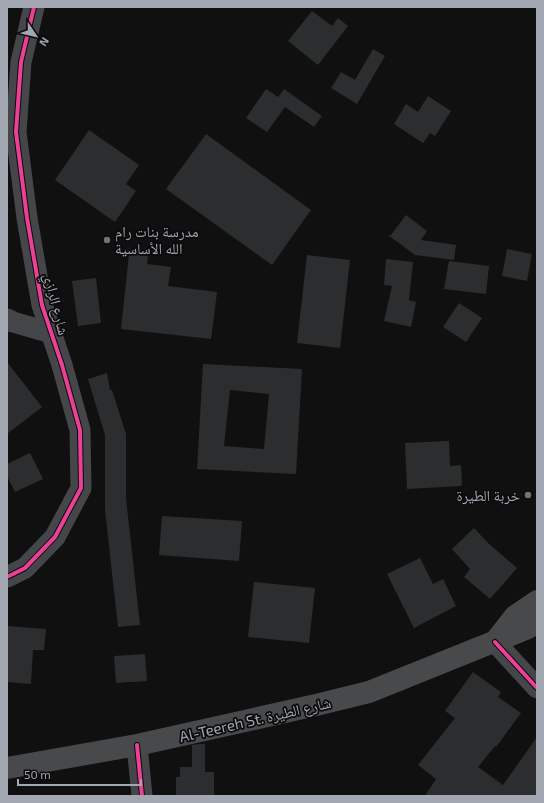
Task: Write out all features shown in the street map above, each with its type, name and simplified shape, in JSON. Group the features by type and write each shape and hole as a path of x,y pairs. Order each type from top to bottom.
{"main road":[{"path":"494,642 516,616 537,601"},
{"name":"Al-Teereh St. شارع الطيرة","path":"7,768 137,745 316,706 369,692 528,628 537,621"}],"street":[{"name":"شارع الرازي","path":"7,577 25,568 55,537 81,488 80,430 62,365 42,305 27,218 16,132 21,62 34,7"},
{"path":"7,319 51,333"},
{"path":"494,642 537,688"},
{"path":"137,745 142,796"}],"building":[{"path":"312,11 332,26 338,18 348,26 318,65 288,41"},
{"path":"373,49 385,56 357,104 331,88 341,72 355,80"},
{"path":"266,89 278,97 284,89 322,116 314,127 285,107 267,132 246,118"},
{"path":"428,96 451,111 435,136 430,133 423,143 394,124 406,104 418,112"},
{"path":"89,130 139,165 126,184 136,191 115,222 55,180"},
{"path":"206,134 311,210 272,265 166,189"},
{"path":"406,215 427,231 421,240 456,245 454,260 415,255 388,235 391,235"},
{"path":"507,249 532,254 527,281 502,276"},
{"path":"129,254 148,256 147,264 171,267 168,286 217,292 211,339 121,329"},
{"path":"307,255 350,260 340,348 297,343"},
{"path":"386,259 413,262 409,300 416,302 411,327 384,321 392,286 384,285"},
{"path":"449,261 489,266 486,294 444,289"},
{"path":"96,278 101,323 78,326 72,281"},
{"path":"459,303 482,318 466,342 443,327"},
{"path":"7,362 42,407 7,434"},
{"path":"203,364 302,369 296,474 197,469","holes":["230,390 269,394 264,449 224,446"]},
{"path":"107,373 110,390 112,390 126,434 126,498 140,625 118,627 105,510 105,435 88,379"},
{"path":"449,441 450,466 461,465 462,486 407,489 405,443"},
{"path":"30,453 43,479 15,492 7,476 7,464"},
{"path":"162,516 242,521 239,561 159,555"},
{"path":"474,528 487,542 517,568 490,599 464,577 470,569 452,549"},
{"path":"420,558 433,584 443,579 456,606 414,628 387,574"},
{"path":"254,582 315,588 309,643 248,637"},
{"path":"7,626 46,629 44,650 33,650 31,684 7,682"},
{"path":"145,654 147,681 116,683 114,656"},
{"path":"473,672 501,692 498,697 521,713 496,747 495,746 478,767 503,785 537,737 537,796 425,796 436,779 418,765 455,718 445,711"},
{"path":"205,744 205,772 214,772 214,796 176,796 176,777 180,777 180,767 192,767 192,745"}],"cycle path":[{"path":"7,577 25,568 55,537 81,488 80,430 62,365 42,305 27,218 16,132 21,62 34,7"},
{"path":"495,642 537,688"},
{"path":"137,745 142,796"}],"place":[{"name":"مدرسة بنات رام الله الأساسية","path":"107,240"},
{"name":"خربة الطيرة","path":"528,495"}]}
